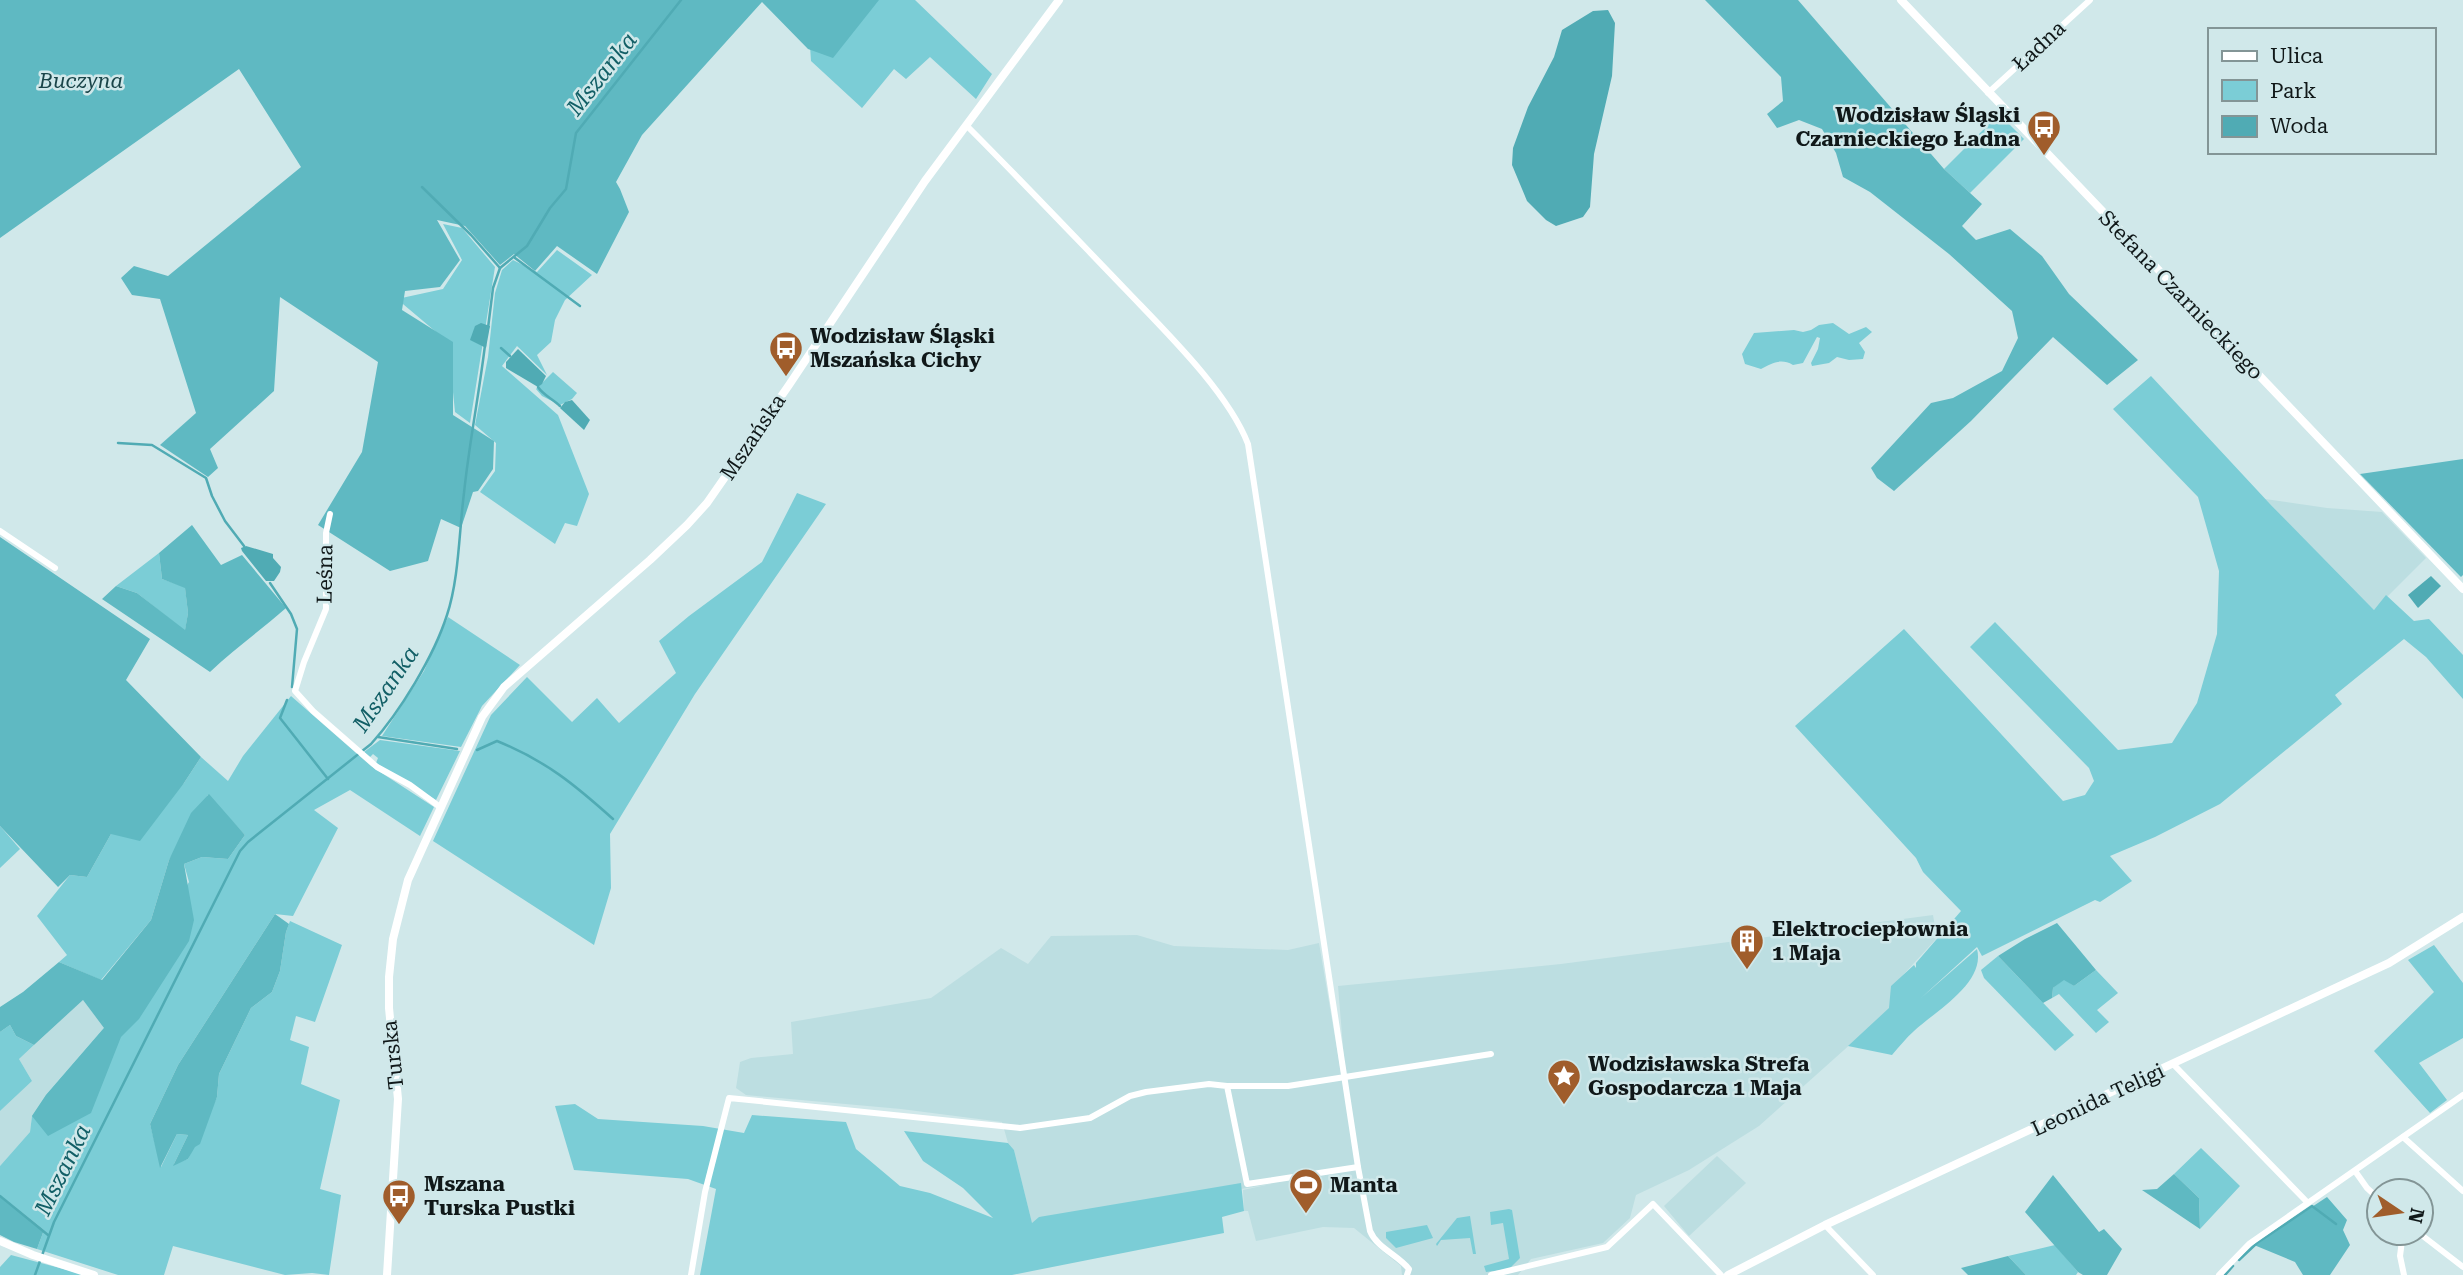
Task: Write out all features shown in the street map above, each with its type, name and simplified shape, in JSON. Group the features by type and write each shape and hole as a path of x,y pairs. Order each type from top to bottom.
{"street":[{"name":"Mszańska","path":"425,841 482,717 504,687 650,560 687,526 707,503 768,417 925,181 1059,0"},
{"name":"Stefana Czarnieckiego","path":"1901,0 2463,589"},
{"name":"Ładna","path":"1988,93 2090,0"},
{"path":"966,125 1183,351 1226,403 1243,430 1248,444 1370,1231 1373,1240 1401,1258 1409,1269 1407,1275"},
{"name":"Leśna","path":"330,514 326,533 326,609 295,691 313,711 377,767 410,785 440,807"},
{"path":"0,531 55,568"},
{"name":"Turska","path":"387,1275 398,1098 390,1034 389,977 398,913 408,880 425,841"},
{"name":"Leonida Teligi","path":"1728,1275 1825,1225 2389,963 2463,917"},
{"path":"691,1275 705,1192 729,1098 1020,1128 1090,1118 1130,1096 1146,1092 1209,1084 1288,1086 1492,1054"},
{"path":"2174,1065 2307,1202"},
{"path":"1227,1086 1247,1184 1358,1167"},
{"path":"2219,1275 2249,1244 2463,1095"},
{"path":"2403,1137 2463,1191"},
{"path":"2355,1171 2365,1185"},
{"path":"1491,1275 1607,1247 1653,1204 1721,1275"},
{"path":"1825,1225 1873,1275"},
{"path":"0,1241 46,1260 94,1275"},
{"path":"2435,1245 2463,1267"},
{"path":"2401,1247 2404,1275"}],"shaded area":[{"path":"2265,499 2382,512 2426,558 2374,610"},
{"path":"1933,915 1937,938 1892,987 1891,1008 1759,1126 1689,1170 1636,1195 1630,1218 1603,1243 1531,1259 1518,1275 1402,1275 1401,1266 1354,1228 1323,1227 1256,1241 1248,1211 1244,1211 1243,1190 1271,1184 1032,1224 1014,1150 1008,1143 1002,1122 901,1109 746,1095 736,1088 740,1062 751,1058 793,1054 791,1022 931,998 1001,948 1028,964 1051,936 1137,935 1174,946 1288,950 1319,943 1349,1120 1338,986 1561,964"},
{"path":"83,1000 104,1028 46,1095 32,1116 30,1132 0,1166 0,1111 32,1081 19,1059"},
{"path":"1717,1156 1746,1183 1689,1236 1664,1206"}],"green space":[{"name":"Buczyna","path":"0,0 879,0 833,58 808,49 762,2 642,135 616,182 629,212 597,274 557,246 535,271 514,254 500,265 465,226 437,220 460,260 440,287 405,291 402,310 453,342 453,415 494,441 493,469 478,491 473,492 461,528 441,519 428,561 390,571 318,525 362,452 378,362 280,297 274,391 210,449 218,468 208,477 160,445 196,413 160,299 132,295 121,278 134,266 168,276 301,167 239,69 0,238"},
{"path":"871,0 915,0 992,74 976,99 930,57 906,79 894,69 862,108 811,61 810,46"},
{"path":"1705,0 1798,0 1944,169 1982,204 1962,226 1976,240 2010,229 2042,256 2069,294 2138,360 2107,385 2053,337 1971,421 1894,491 1877,478 1871,468 1931,403 1953,398 2002,371 2018,338 2012,311 1949,254 1870,192 1843,177 1836,153 1822,129 1799,120 1777,128 1767,114 1783,101 1781,77"},
{"path":"1997,116 2002,117 2024,139 1970,193 1944,169"},
{"path":"443,224 462,228 495,267 470,423 455,412 448,342 397,299 443,289 462,260"},
{"path":"557,250 592,275 565,300 555,320 551,342 537,355 547,375 517,346 502,366 558,415 589,494 577,526 565,523 555,544 480,492 495,471 496,443 475,425 488,357 495,293 502,270 513,260 537,272"},
{"path":"1833,323 1849,334 1866,327 1872,332 1859,343 1865,352 1863,359 1837,357 1829,363 1812,366 1820,338 1817,337 1803,363 1793,365 1777,362 1761,369 1745,364 1742,354 1754,333 1794,330 1803,332 1819,325"},
{"path":"553,372 577,393 560,405 542,396 536,389"},
{"path":"2151,376 2270,504 2374,610 2386,595 2414,621 2429,619 2463,655 2463,699 2426,657 2404,639 2335,695 2342,704 2220,804 2110,856 2132,881 2100,902 2095,900 1982,956 1977,947 1921,998 1977,949 1978,962 1966,985 1911,1034 1892,1055 1848,1046 1889,1008 1891,986 1914,965 1916,968 1916,963 1961,911 1923,872 1916,858 1795,726 1904,629 2063,801 2085,795 2094,781 2089,768 1970,647 1995,622 2118,750 2172,743 2197,703 2217,634 2219,571 2198,497 2113,409"},
{"path":"2463,459 2463,575 2461,577 2360,474"},
{"path":"797,493 826,504 695,694 610,834 611,888 594,945 433,841 491,715 527,677 572,722 597,698 619,723 676,673 659,641 762,562"},
{"path":"192,525 221,565 242,555 286,608 210,672 102,599 116,586 137,593 185,630 188,613 185,588 162,579 159,553"},
{"path":"0,537 150,639 126,680 201,757 140,841 111,834 87,877 70,875 58,887 0,826"},
{"path":"159,553 162,579 185,587 188,613 185,631 137,593 116,586"},
{"path":"448,617 520,665 482,706 461,747 382,736 424,671"},
{"path":"291,696 371,766 434,807 420,836 350,790 314,810 338,828 293,916 275,914 178,1065 150,1124 161,1167 177,1134 188,1135 174,1164 188,1159 217,1097 219,1074 251,1008 272,992 280,971 290,921 342,945 315,1022 296,1016 290,1040 309,1047 301,1084 340,1100 320,1189 341,1195 329,1275 285,1275 173,1246 164,1275 118,1275 37,1249 44,1230 0,1195 0,1166 30,1132 32,1116 46,1095 104,1028 189,882 184,864 202,857 228,859 245,835 208,795 169,860 151,920 101,980 59,962 67,955 37,916 70,875 87,877 111,834 184,783 201,757 228,781 243,756"},
{"path":"380,740 460,751 436,800 376,763 378,758 373,754 370,757 364,752"},
{"path":"209,794 245,835 228,859 202,857 184,864 194,920 189,941 139,1019 121,1037 91,1113 48,1136 32,1116 46,1095 104,1028 83,1000 34,1045 16,1036 10,1025 0,1032 0,1007 59,962 102,980 151,920 169,860 191,813"},
{"path":"0,826 20,849 0,868"},
{"path":"275,914 289,924 280,971 272,992 251,1008 219,1074 217,1097 200,1144 188,1159 173,1166 188,1135 177,1134 160,1168 150,1124 178,1065"},
{"path":"2057,923 2096,970 2074,986 2064,980 2053,988 2052,998 2043,1003 1998,956"},
{"path":"2434,945 2463,983 2463,1038 2419,1063 2447,1100 2430,1113 2374,1051 2434,992 2408,960"},
{"path":"1998,956 2074,1035 2055,1051 1984,978 1981,970"},
{"path":"2096,970 2118,993 2097,1010 2109,1022 2096,1033 2059,994 2052,998 2053,988 2064,979 2074,986"},
{"path":"10,1025 16,1036 34,1045 19,1059 32,1081 0,1111 0,1032"},
{"path":"575,1104 598,1119 703,1126 744,1133 752,1115 846,1122 856,1149 900,1186 930,1193 993,1218 963,1188 923,1161 904,1131 1008,1143 1014,1150 1032,1223 1039,1217 1241,1183 1244,1211 1222,1217 1224,1233 1012,1275 700,1275 716,1189 688,1179 574,1170 555,1106"},
{"path":"2201,1148 2240,1186 2200,1229 2199,1198 2174,1174"},
{"path":"2174,1174 2199,1198 2200,1229 2142,1190 2157,1189"},
{"path":"2053,1175 2099,1232 2104,1229 2122,1249 2107,1275 2083,1275 2078,1272 2025,1212"},
{"path":"0,1195 44,1230 37,1249 0,1235"},
{"path":"2327,1197 2347,1220 2343,1230 2350,1245 2330,1275 2303,1275 2295,1262 2254,1245"},
{"path":"1512,1210 1520,1258 1509,1269 1486,1272 1484,1266 1509,1259 1503,1223 1491,1225 1490,1212"},
{"path":"1470,1216 1476,1254 1473,1254 1470,1238 1441,1240 1437,1246 1436,1244 1457,1218"},
{"path":"1427,1225 1433,1238 1396,1248 1386,1238 1386,1232"},
{"path":"2055,1245 2078,1272 2076,1275 2026,1275 2008,1256"},
{"path":"11,1255 86,1275 0,1275 0,1267"},
{"path":"2008,1256 2026,1275 1968,1275 1961,1268"}],"water":[{"path":"1608,10 1615,23 1612,76 1594,154 1590,207 1583,217 1556,226 1527,201 1512,165 1513,148 1528,107 1554,57 1562,30 1593,11"},
{"path":"481,323 490,326 486,348 470,340 475,326"},
{"path":"518,349 546,376 538,387 506,368 506,362"},
{"path":"572,400 590,420 584,430 560,408 565,402"},
{"path":"246,546 273,554 281,567 274,581 266,581 242,551 241,548"},
{"path":"2431,576 2441,586 2418,608 2408,595"}],"waterway":[{"name":"Mszanka","path":"488,328 493,288 500,268 527,246 550,208 566,189 576,133 681,0"},
{"path":"422,187 500,268"},
{"path":"515,258 580,306"},
{"name":"Mszanka","path":"35,1275 54,1222 240,851 371,744 404,700 434,648 447,615 454,586 466,475 485,345"},
{"path":"501,348 510,356"},
{"path":"538,387 560,406"},
{"path":"118,443 152,445 206,478 225,521 244,546"},
{"path":"270,583 291,614 297,629 292,687"},
{"path":"287,700 280,718 328,779"},
{"path":"378,737 457,749"},
{"path":"477,750 497,741 530,757 572,784 613,819"},
{"path":"0,1196 48,1235"},
{"path":"2239,1260 2257,1243 2312,1206 2336,1224"},
{"path":"2225,1275 2233,1266"}],"place":[{"name":"Wodzisław Śląski Czarnieckiego Ładna","path":"2044,157"},
{"name":"Wodzisław Śląski Mszańska Cichy","path":"786,378"},
{"name":"Elektrociepłownia 1 Maja","path":"1747,971"},
{"name":"Wodzisławska Strefa Gospodarcza 1 Maja","path":"1564,1106"},
{"name":"Manta","path":"1306,1215"},
{"name":"Mszana Turska Pustki","path":"399,1226"}]}
